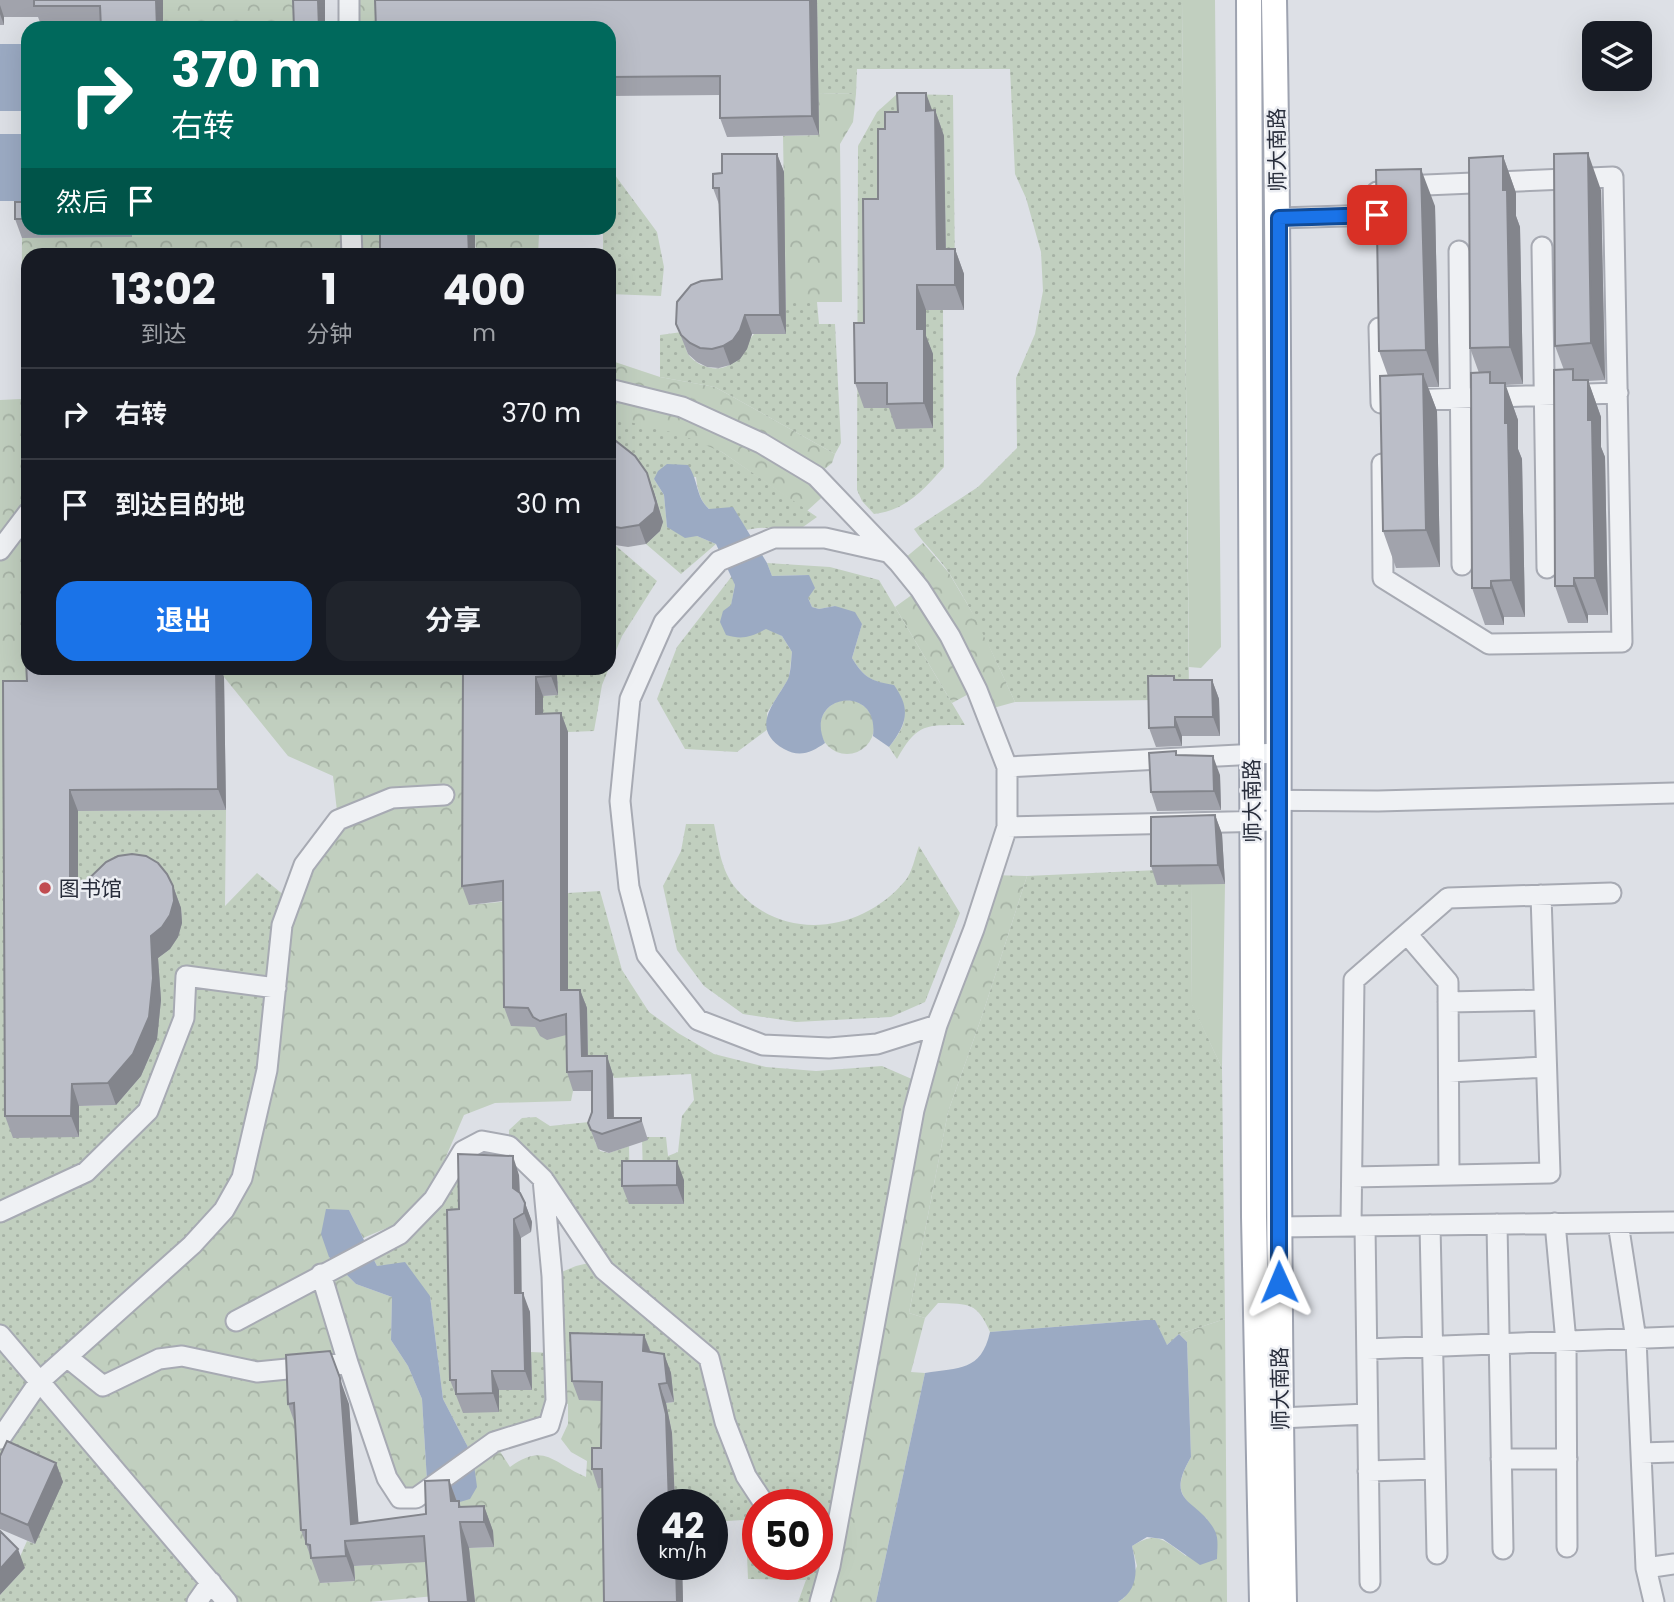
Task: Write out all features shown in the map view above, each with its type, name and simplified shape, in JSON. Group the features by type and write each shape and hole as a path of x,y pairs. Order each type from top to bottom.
{"main road":[{"name":"师大南路","path":"1249,0 1254,1217 1262,1602"},
{"name":"师大南路","path":"1274,0 1279,218 1278,1227 1284,1602"}],"street":[{"path":"349,0 349,21"},
{"path":"1279,218 1377,221 1377,187 1613,177 1622,642 1489,643 1383,578 1379,308"},
{"path":"1542,247 1546,568"},
{"path":"1459,251 1462,565"},
{"path":"616,391 682,407 761,443 816,476 920,589 950,636 986,710 1007,767 1007,827 974,929 937,1025 914,1110 833,1515"},
{"path":"1381,401 1618,393"},
{"path":"0,550 21,522"},
{"path":"887,552 825,538 774,538 719,561 664,622 630,699 620,801 629,887 647,955 698,1020 763,1045 829,1048 877,1044 937,1025"},
{"path":"1007,767 1278,753"},
{"path":"1007,827 1378,801 1674,793"},
{"path":"0,1440 39,1382 192,1245 224,1210 242,1178 267,1070 282,925 304,865 338,820 392,798 444,795"},
{"path":"1370,1581 1367,1349 1352,1177 1354,980 1448,898 1611,893"},
{"path":"1352,1177 1550,1174 1541,895"},
{"path":"1407,934 1448,982 1449,1174"},
{"path":"0,1212 86,1172 148,1111 184,1018 186,976 276,988"},
{"path":"1448,1002 1544,1000"},
{"path":"1449,1072 1546,1067"},
{"path":"236,1321 400,1234 434,1199 463,1150 482,1141 509,1146 543,1179 604,1270 709,1358 725,1422 746,1476 755,1489"},
{"path":"321,1274 387,1478 400,1498 416,1498 494,1442 548,1425 556,1401 552,1276 543,1179"},
{"path":"1278,1227 1674,1222"},
{"path":"1555,1223 1566,1342 1567,1547"},
{"path":"1618,1223 1636,1339 1646,1568 1654,1602"},
{"path":"1497,1224 1503,1549"},
{"path":"1430,1225 1437,1554"},
{"path":"0,1335 227,1602"},
{"path":"1367,1349 1674,1338"},
{"path":"67,1357 103,1386 159,1359 183,1356 257,1372 348,1363"},
{"path":"1280,1418 1367,1414"},
{"path":"1641,1453 1674,1452"},
{"path":"1502,1459 1567,1459"},
{"path":"1368,1471 1435,1469"},
{"path":"1646,1568 1674,1564"},
{"path":"820,1602 822,1580"},
{"path":"197,1602 211,1582"}],"green space":[{"path":"163,0 300,0 300,21 163,21"},
{"path":"349,0 382,0 383,21 349,21"},
{"path":"817,0 1182,0 1189,694 1155,700 1015,702 960,591 914,529 978,487 1017,448 1016,378 1035,334 1043,291 1041,252 1026,198 1015,174 1010,69 857,69 856,94 818,93"},
{"path":"1182,0 1215,0 1221,647 1201,668 1189,667"},
{"path":"818,93 856,94 853,122 840,144 842,302 786,302 783,136 819,135"},
{"path":"897,94 953,95 955,274 946,274 944,136 896,408 933,428 933,354 926,354 926,310 943,310 944,467 905,503 886,512 874,514 862,501 857,490 858,146 877,112"},
{"path":"616,176 657,232 664,267 661,296 616,294 616,248 603,248 603,235 616,235"},
{"path":"386,235 387,248 22,248 22,238"},
{"path":"475,235 539,235 538,248 476,248"},
{"path":"786,302 817,302 819,324 835,324 841,443 835,454 715,387 660,377 660,335 682,332 687,352 696,362 707,367 724,367 736,359 754,334 786,333"},
{"path":"616,362 660,377 715,387 835,454 832,463 816,476 830,490 807,511 722,452 616,420"},
{"path":"21,399 21,675 486,675 470,905 510,901 535,1027 568,1027 573,1091 571,1101 495,1103 464,1115 429,1196 394,1225 363,1238 349,1210 329,1257 356,1284 392,1297 391,1340 408,1366 422,1399 427,1481 473,1457 494,1442 510,1467 540,1455 586,1477 587,1461 571,1452 561,1439 568,1424 568,1404 556,1401 553,1353 577,1352 630,1402 609,1488 611,1602 475,1602 469,1548 493,1547 422,1493 400,1498 348,1363 293,1367 320,1583 355,1581 354,1566 433,1561 435,1596 369,1602 197,1602 39,1382 338,820 333,776 288,756 224,677 12,856 0,855 0,400"},
{"path":"616,419 679,434 722,452 817,517 803,527 746,530 739,522 710,509 704,503 696,477 654,479 664,495 667,527 716,544 681,574 646,544 660,531 663,522 654,492 616,461"},
{"path":"923,543 949,573 979,624 1015,702 986,710 976,690 952,703 895,607 920,589 899,563"},
{"path":"616,546 657,581 622,636 616,651"},
{"path":"767,563 830,567 879,580 965,725 924,728 911,738 897,759 889,747 903,724 904,711 894,686 869,678 852,658 862,624 835,606 819,609 812,607 808,598 809,575 772,576"},
{"path":"732,576 735,585 731,606 782,636 792,652 789,678 767,713 768,729 737,752 685,749 657,699 677,647"},
{"path":"606,675 594,731 543,733 543,696 558,695 557,676"},
{"path":"847,700 866,708 874,727 866,746 847,754 828,746 820,727 828,708"},
{"path":"226,810 225,906 257,873 291,901 267,1070 224,1210 39,1382 211,1582 197,1602 0,1602 0,1595 25,1568 18,1561 27,1541 35,1544 0,1490 0,855 12,856 79,1137 79,1106 116,1105 141,1076 157,1039 158,958 170,948 180,930 181,908 78,920 78,811"},
{"path":"686,824 714,824 725,869 740,893 759,909 780,919 802,924 824,925 847,920 888,898 907,878 919,846 960,913 925,1002 891,1017 796,1022 743,1014 704,986 677,950 663,886 681,851"},
{"path":"1158,870 1191,884 1192,1004 1222,1068 1225,1319 1179,1334 1167,1345 1145,1320 990,1332 981,1315 965,1305 938,1303 925,1318 909,1313 948,1112 1027,876"},
{"path":"991,875 1027,876 948,1112 909,1313 925,1318 911,1372 925,1373 876,1602 820,1602 824,1580 833,1580 833,1534 914,1110"},
{"path":"1191,884 1225,884 1222,1068 1192,1005"},
{"path":"600,891 622,970 649,1012 714,1054 766,1067 816,1071 882,1066 921,1083 833,1535 833,1489 742,1489 742,1520 728,1521 728,1489 674,1489 672,1433 666,1403 674,1402 671,1373 577,1352 554,1353 549,1425 473,1457 443,1399 430,1296 377,1266 369,1250 400,1234 463,1151 457,1398 499,1412 499,1390 532,1389 531,1352 553,1353 552,1276 597,1261 509,1146 509,1130 522,1118 536,1117 550,1126 599,1121 595,1142 600,1151 609,1153 629,1146 630,1204 643,1180 642,1137 666,1137 668,1156 678,1152 682,1116 694,1100 691,1074 614,1078 613,1075 588,1075 587,1009 568,1009 568,893"},
{"path":"1225,1319 1227,1602 1118,1602 1124,1598 1137,1566 1132,1546 1148,1539 1160,1539 1186,1556 1207,1519 1185,1499 1181,1486 1191,1457 1187,1342 1179,1334"},
{"path":"806,1580 824,1580 820,1602 798,1602"}],"water":[{"path":"0,44 21,44 21,111 0,111"},
{"path":"0,134 21,134 21,201 0,201"},
{"path":"667,464 688,465 701,499 709,509 733,507 772,576 809,575 815,588 808,598 812,607 819,609 835,606 855,612 862,624 852,658 869,678 894,685 903,702 903,724 889,747 873,736 872,719 865,707 855,702 843,701 832,705 824,714 821,726 825,743 815,749 806,753 795,753 773,741 766,724 772,706 788,679 792,652 782,636 766,629 746,637 726,635 720,622 723,611 731,605 735,585 716,544 697,536 685,538 667,527 664,495 654,479 658,471"},
{"path":"326,1209 349,1210 377,1266 405,1262 430,1296 443,1399 473,1457 477,1487 470,1499 453,1504 427,1481 422,1399 408,1366 391,1340 392,1297 356,1284 329,1257 321,1234"},
{"path":"1155,1320 1167,1345 1179,1334 1187,1342 1191,1457 1183,1473 1182,1493 1215,1531 1217,1559 1200,1565 1163,1539 1147,1537 1132,1546 1135,1577 1130,1590 1118,1602 876,1602 925,1373 958,1368 974,1361 986,1345 990,1332"}],"building":[{"path":"34,0 156,0 157,21 101,21 100,6 34,6"},
{"path":"293,0 318,0 319,21 294,21"},
{"path":"375,0 810,0 812,116 720,118 720,76 616,77 616,21 376,21"},
{"path":"897,93 926,93 926,111 935,110 937,249 955,249 955,285 917,285 917,329 924,329 924,403 887,404 887,383 855,383 854,323 864,323 863,199 878,199 878,129 885,129 885,112 898,112"},
{"path":"1588,153 1591,343 1555,346 1554,154"},
{"path":"722,154 777,154 780,315 745,315 733,340 712,349 700,348 681,335 676,324 677,302 691,285 722,279 719,188 713,188 713,174 722,173"},
{"path":"1503,156 1503,190 1507,190 1510,347 1470,348 1469,158"},
{"path":"1421,169 1426,350 1379,351 1376,170"},
{"path":"15,202 21,202 21,219 15,219"},
{"path":"380,235 468,235 469,248 380,248"},
{"path":"1573,369 1573,380 1588,380 1588,420 1592,420 1595,578 1574,578 1574,586 1555,586 1554,370"},
{"path":"1490,372 1490,383 1505,383 1511,580 1491,581 1491,588 1472,588 1471,373"},
{"path":"1423,374 1426,530 1383,531 1380,376"},
{"path":"616,441 635,456 647,473 656,503 654,512 639,525 616,527"},
{"path":"27,675 216,675 218,789 70,790 70,897 106,862 118,856 132,854 146,856 158,863 173,886 174,901 170,915 162,927 151,936 153,978 149,1017 133,1054 108,1083 72,1084 71,1116 5,1116 3,681 27,681"},
{"path":"463,675 551,675 536,677 536,714 561,713 561,990 580,990 582,1056 607,1056 608,1118 641,1118 641,1121 602,1134 591,1130 588,1123 592,1112 592,1071 567,1072 566,1014 540,1021 533,1017 528,1008 504,1007 503,881 462,886"},
{"path":"1148,676 1174,676 1174,680 1212,680 1213,717 1175,717 1175,727 1149,728"},
{"path":"1176,751 1176,755 1213,756 1214,791 1151,792 1149,753"},
{"path":"1215,815 1218,865 1151,866 1151,817"},
{"path":"458,1154 513,1156 513,1188 520,1193 525,1203 524,1213 514,1219 515,1293 523,1293 525,1371 492,1371 493,1393 456,1394 456,1380 450,1380 447,1210 459,1209"},
{"path":"622,1161 677,1161 677,1185 622,1186"},
{"path":"570,1333 644,1335 643,1351 664,1354 667,1383 659,1384 666,1414 668,1489 637,1489 637,1580 676,1580 677,1602 604,1602 602,1469 592,1469 592,1448 601,1448 602,1382 572,1381"},
{"path":"330,1351 340,1378 351,1524 426,1514 425,1481 449,1480 451,1501 459,1501 459,1507 484,1506 484,1522 460,1522 468,1602 429,1602 424,1536 345,1541 346,1556 311,1558 310,1545 306,1544 306,1530 301,1530 294,1403 288,1404 286,1355"},
{"path":"7,1441 56,1463 28,1525 0,1513 0,1456"},
{"path":"0,1531 18,1549 0,1569"}],"place":[{"name":"图书馆","path":"45,888"}],"route":[{"path":"1279,1282 1279,218 1377,215"}]}
